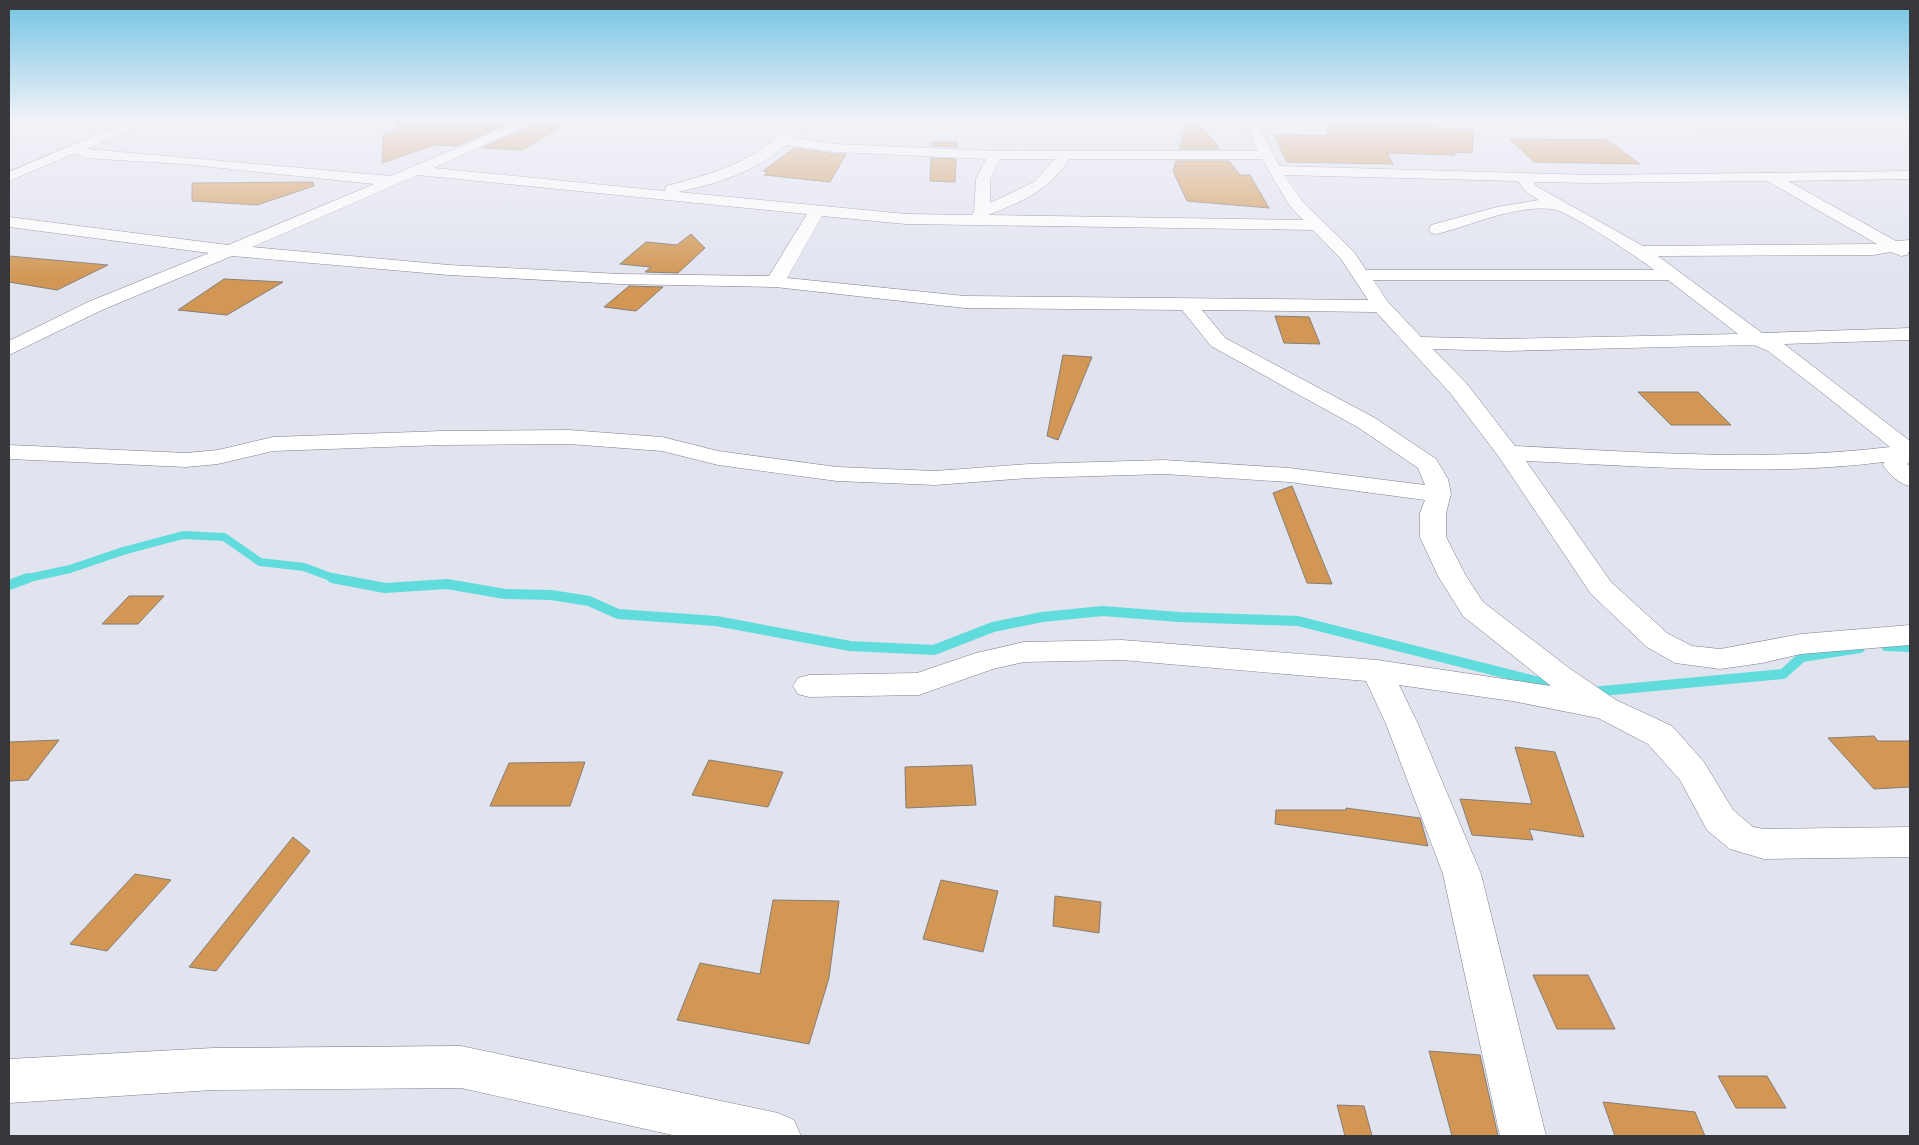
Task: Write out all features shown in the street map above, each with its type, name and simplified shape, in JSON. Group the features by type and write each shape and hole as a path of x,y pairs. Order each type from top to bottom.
{"street":[{"path":"309,172 395,181"},
{"path":"9,349 18,338 414,172"},
{"path":"431,172 816,212 906,219 979,216 1318,225"},
{"path":"649,194 715,180 735,172"},
{"path":"979,216 983,179 986,172"},
{"path":"979,216 1033,192 1053,172"},
{"path":"1277,172 1297,205 1348,256 1381,306 1459,389 1508,453 1601,588 1657,640 1686,656 1720,659 1762,653 1801,644 1910,635"},
{"path":"1442,172 1488,175 1527,183 1910,175"},
{"path":"1769,177 1910,256"},
{"path":"1527,183 1558,204 1640,251 1759,340 1775,347 1828,386 1910,452"},
{"path":"1437,229 1518,207 1537,204 1558,204"},
{"path":"775,282 816,212"},
{"path":"9,222 228,250 449,270 686,281 775,282 965,302 1381,306"},
{"path":"1640,251 1873,250 1884,249 1892,245 1910,245"},
{"path":"1361,275 1670,275"},
{"path":"1186,303 1218,342 1366,423 1428,464 1436,479 1439,494 1433,513 1432,536 1452,576 1473,609 1558,676 1605,708 1660,735 1692,771 1720,820 1743,839 1764,844 1910,842"},
{"path":"1416,343 1506,345 1759,340 1800,336 1910,334"},
{"path":"9,452 186,460 218,457 273,444 442,438 569,437 662,444 718,458 773,467 837,474 935,478 1029,471 1164,467 1289,475 1439,494"},
{"path":"1508,453 1671,460 1825,461 1867,459 1910,452"},
{"path":"1910,452 1897,460 1895,465 1910,479"},
{"path":"809,686 918,684 987,660 1024,652 1122,650 1377,671 1512,690 1605,708"},
{"path":"1377,671 1402,724 1462,874 1522,1136"},
{"path":"9,1081 213,1069 461,1067 778,1136"}],"building":[{"path":"767,172 835,172 830,182 764,175"},
{"path":"930,172 955,172 955,182 930,181"},
{"path":"1174,172 1238,172 1240,175 1250,175 1269,208 1187,201"},
{"path":"313,182 314,186 257,205 192,201 192,183"},
{"path":"691,234 705,248 678,273 645,272 651,267 620,264 646,242 677,245"},
{"path":"9,256 108,265 57,290 9,282"},
{"path":"224,279 283,282 227,315 178,310"},
{"path":"629,286 663,287 636,311 604,307"},
{"path":"1275,316 1309,317 1320,344 1284,343"},
{"path":"1063,355 1092,357 1058,440 1047,436"},
{"path":"1638,392 1698,392 1731,425 1671,425"},
{"path":"1292,486 1332,584 1307,583 1273,493"},
{"path":"129,596 164,596 138,624 102,624"},
{"path":"1874,736 1878,741 1910,741 1910,787 1874,789 1828,738"},
{"path":"59,740 28,780 9,781 9,742"},
{"path":"1515,747 1555,752 1584,837 1529,829 1533,840 1472,835 1460,799 1532,804"},
{"path":"709,760 783,772 768,807 692,795"},
{"path":"585,762 570,806 490,806 509,763"},
{"path":"972,765 976,805 906,808 905,767"},
{"path":"1346,808 1420,818 1428,846 1275,824 1276,810 1346,810"},
{"path":"293,837 310,851 216,971 189,967"},
{"path":"135,874 171,880 107,951 70,944"},
{"path":"941,880 998,891 983,952 923,939"},
{"path":"1055,896 1101,902 1099,933 1053,926"},
{"path":"773,900 839,901 829,978 809,1044 677,1020 700,963 760,974"},
{"path":"1533,975 1588,975 1615,1029 1557,1029"},
{"path":"1429,1051 1480,1055 1498,1136 1452,1136"},
{"path":"1718,1076 1767,1076 1786,1108 1736,1108"},
{"path":"1603,1102 1695,1112 1705,1136 1615,1136"},
{"path":"1337,1105 1364,1106 1372,1136 1345,1136"}],"waterway":[{"path":"27,578 70,569 123,551 183,535 224,537 260,562 304,567 335,579"},
{"path":"9,585 27,578"},
{"path":"335,579 385,588 447,584 505,594 551,595 589,601 618,614 716,621 850,646 934,650 993,627 1042,617 1103,611 1179,617 1298,621 1559,687"},
{"path":"1886,646 1910,647"},
{"path":"1591,692 1783,674 1802,657 1860,648"}]}
